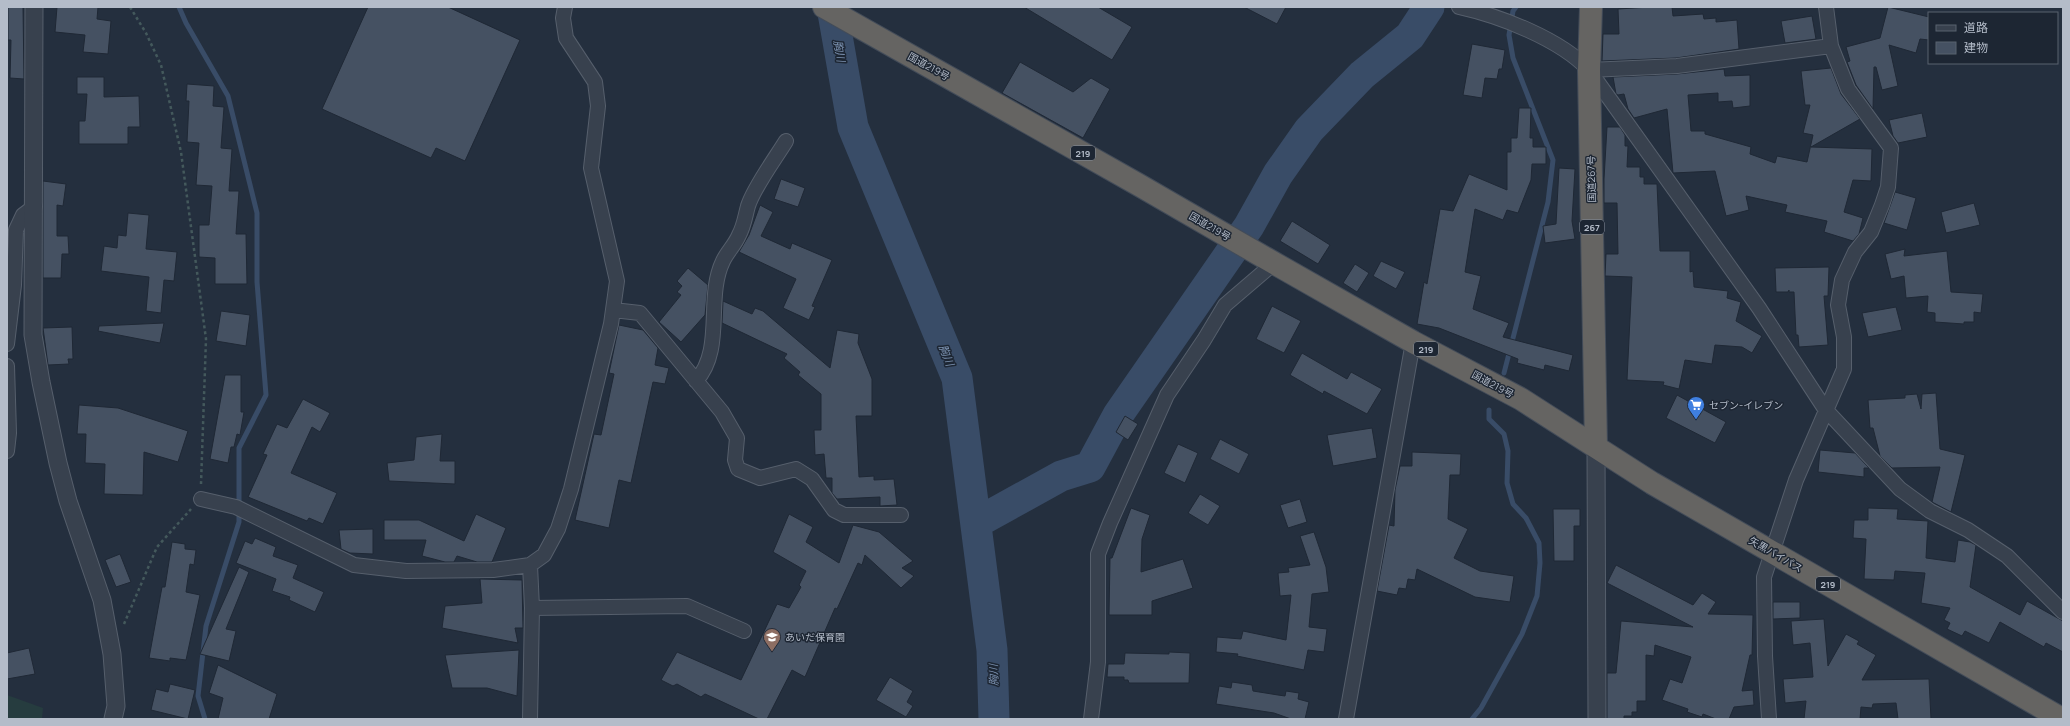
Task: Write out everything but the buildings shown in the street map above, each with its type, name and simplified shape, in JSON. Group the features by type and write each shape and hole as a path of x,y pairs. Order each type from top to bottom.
{"highway":[{"name":"国道219号","path":"824,7 1274,264 1413,342 1521,399 1596,446"},
{"name":"国道267号","path":"1591,7 1589,70 1596,446"},
{"name":"矢黒バイパス","path":"1596,446 1652,483 2062,719"}],"street":[{"path":"34,7 35,206 33,335 58,463 68,501 102,600 112,654 116,706 113,719"},
{"path":"201,498 236,507 354,565 406,571 493,570 530,564 544,555 558,530 574,474 613,310 617,281 591,168 598,106 595,82 566,38 563,18 564,7"},
{"path":"1459,7 1510,23 1577,56 1589,70 1758,308 1826,409 1900,489 1930,511 1968,530 2007,556 2063,612"},
{"path":"1769,719 1763,604 1764,577 1796,480 1844,369 1844,337 1838,305 1842,280 1855,252 1871,232 1888,187 1891,148 1848,89 1831,46 1826,7"},
{"path":"1589,70 1678,66 1831,46"},
{"path":"696,381 702,375 709,359 718,277 723,261 739,236 745,221 748,206 754,194 786,141"},
{"path":"7,344 14,285 16,230 23,215 35,206"},
{"path":"1091,719 1098,662 1098,554 1110,523 1167,395 1204,340 1225,305 1274,264"},
{"path":"613,310 640,314 722,412 737,438 735,460 738,469 760,478 796,469 812,479 834,510 844,515 901,515"},
{"path":"1346,719 1413,342"},
{"path":"7,366 9,433 7,451"},
{"path":"1596,446 1597,719"},
{"path":"530,564 532,608 530,719"},
{"path":"532,608 687,606 744,632"}],"path":[{"path":"123,627 157,547 201,498 206,339 181,152 161,65 146,33 130,7"}],"green space":[{"path":"7,695 43,708 42,719 7,719"}],"waterway":[{"path":"179,7 186,23 228,96 257,213 257,282 266,395 239,448 239,522 206,626 198,696 205,719"},
{"name":"胸川","path":"832,7 853,127 957,378 992,650 994,719"},
{"path":"976,523 1061,476 1090,467 1118,415 1249,226 1278,174 1309,130 1362,75 1410,36 1429,7"},
{"path":"1504,373 1548,202 1553,160 1513,58 1509,35 1513,11 1516,7"},
{"path":"1472,719 1481,708 1522,634 1537,596 1540,563 1539,543 1526,518 1513,504 1507,483 1508,451 1504,434 1489,419 1489,410"}],"place":[{"name":"セブン-イレブン","path":"1696,420"},
{"name":"あいだ保育園","path":"772,652"}]}
